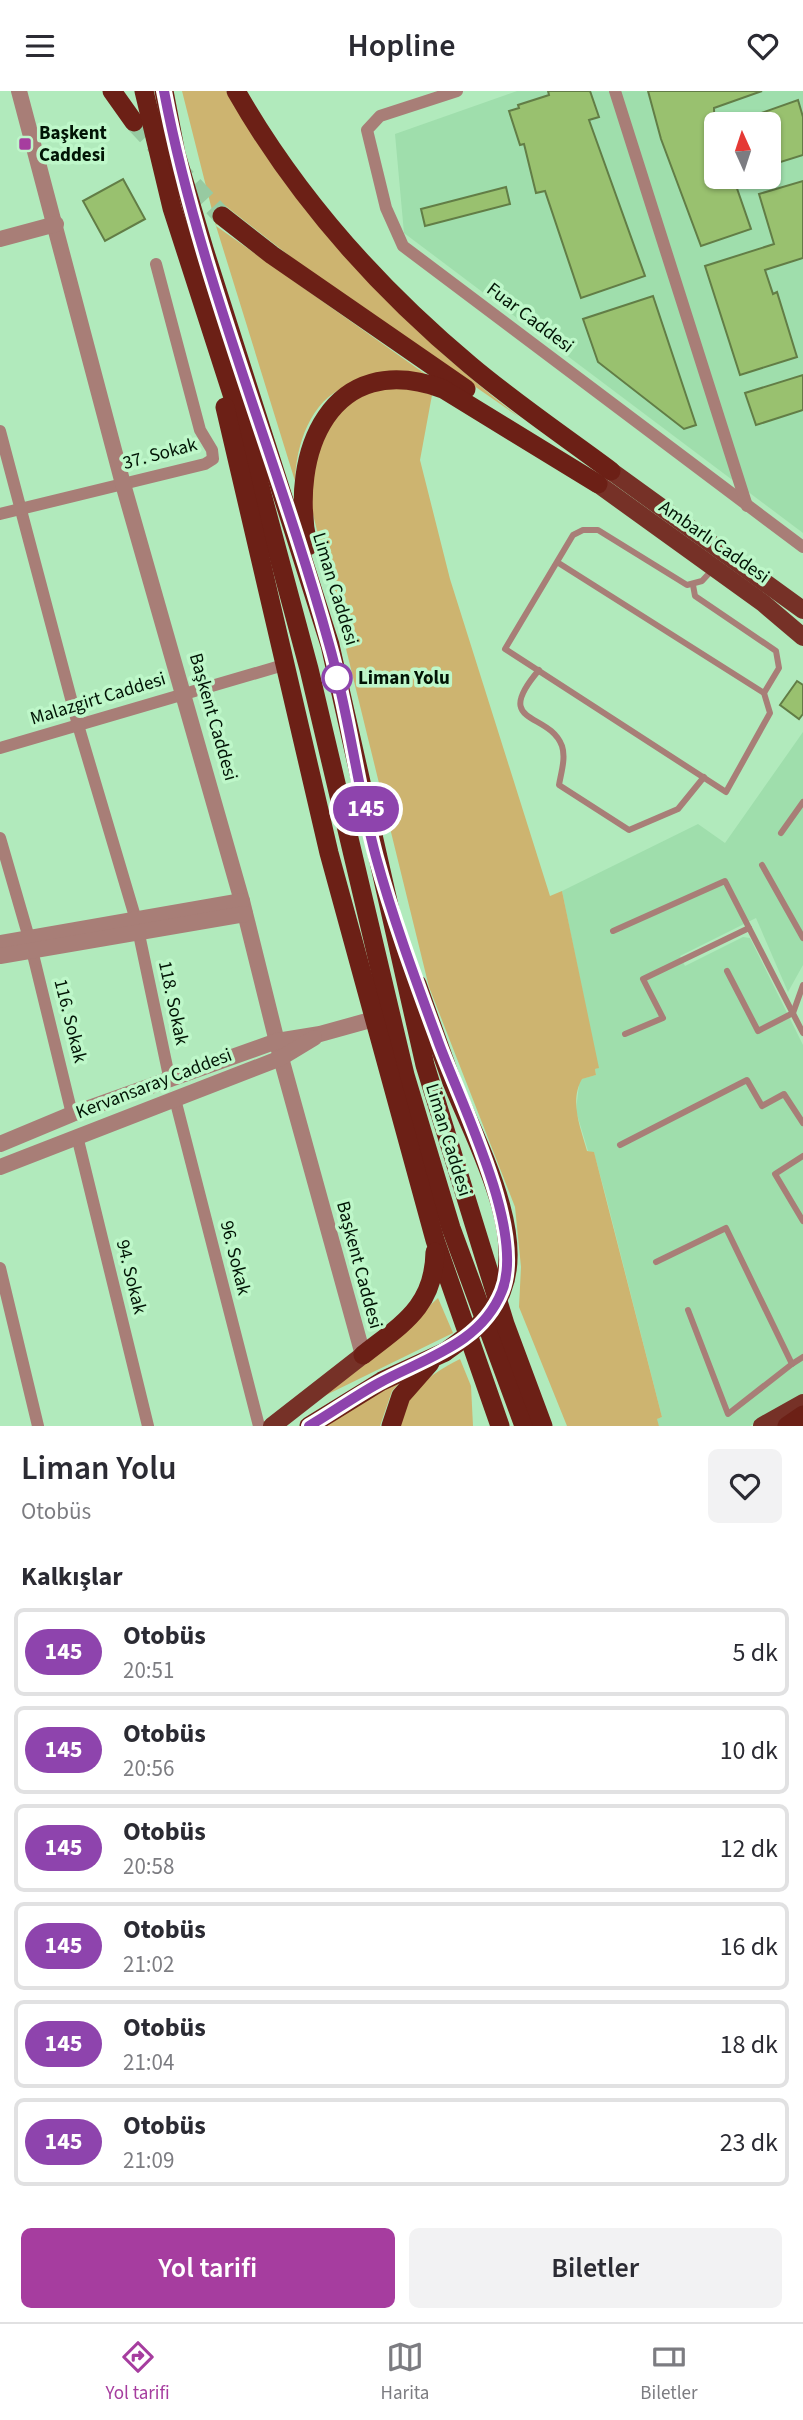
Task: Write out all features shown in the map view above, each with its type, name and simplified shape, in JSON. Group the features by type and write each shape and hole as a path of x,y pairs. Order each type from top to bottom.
{"highway":[{"path":"111,91 134,122"},
{"name":"Liman Caddesi","path":"144,91 172,208 208,327 251,453 306,655 409,1087 451,1228 524,1426"},
{"name":"Liman Caddesi","path":"164,91 176,154 200,237 330,645 425,1065 519,1360 543,1426"},
{"path":"236,91 307,197 356,256 426,326 604,478"},
{"path":"222,216 604,478"},
{"path":"208,327 239,478 287,664 329,853 435,1240 500,1426"},
{"path":"330,645 304,528 302,489 306,457 315,432 330,409 346,395 373,384 402,380 424,382 443,389 604,478"},
{"path":"309,1426 382,1381 445,1352 470,1335 491,1312 503,1290 508,1247 497,1196 452,1081 376,856"},
{"path":"363,1355 412,1316 429,1293 435,1275 435,1240"},
{"path":"391,1426 401,1396 445,1352"},
{"path":"519,1360 539,1394 552,1426"},
{"path":"486,1383 490,1426"},
{"path":"787,1426 803,1415"}],"main road":[{"name":"Ambarlı Caddesi","path":"604,478 713,568 803,637"},
{"name":"Ambarlı Caddesi","path":"604,478 803,610"},
{"path":"272,1426 363,1355"},
{"path":"762,1426 803,1403"}],"street":[{"name":"Başkent Caddesi","path":"19,91 123,484 185,693 244,907 276,1041 363,1355"},
{"name":"Fuar Caddesi","path":"457,91 380,116 367,130 386,208 403,246 803,547"},
{"path":"615,91 747,506"},
{"path":"0,239 56,224"},
{"name":"37. Sokak","path":"0,514 205,464 213,459 212,450 200,430 156,264"},
{"name":"118. Sokak","path":"0,432 78,725 137,927 170,1081"},
{"name":"Malazgirt Caddesi","path":"0,748 287,664"},
{"name":"116. Sokak","path":"0,838 31,944 72,1114"},
{"path":"0,943 31,944 244,907"},
{"path":"0,956 31,944"},
{"name":"Kervansaray Caddesi","path":"0,1144 72,1114 276,1041 320,1034 374,1019"},
{"name":"Kervansaray Caddesi","path":"0,1167 281,1058 320,1034"},
{"name":"96. Sokak","path":"174,1099 259,1426"},
{"name":"94. Sokak","path":"78,1136 148,1426"},
{"path":"0,1268 38,1426"}],"lane":[{"path":"557,562 764,693 770,713 726,792 505,649 573,535 593,529 677,579 693,585 702,581 713,568"},
{"path":"693,585 695,596 776,651 779,668 764,693"},
{"path":"538,670 522,690 523,710 562,745 564,755 559,785 629,830 678,809 704,777"},
{"path":"781,833 803,802"},
{"path":"762,865 803,938"},
{"path":"614,932 725,881 803,1033"},
{"path":"625,1034 663,1018 643,979 749,928"},
{"path":"727,971 758,1031 793,1013 803,985"},
{"path":"620,1145 747,1080 762,1106 784,1094 803,1123"},
{"path":"803,1156 775,1174 803,1221"},
{"path":"656,1262 726,1228 792,1364"},
{"path":"688,1310 728,1414 803,1357"}],"shaded area":[{"path":"182,91 226,91 286,184 356,269 434,346 519,417 314,275 223,204 216,226"},
{"path":"517,91 803,91 803,533 404,233 395,134"},
{"path":"216,226 428,376 364,382 334,393 315,413 302,439 295,481"},
{"path":"405,387 432,395 420,460 450,579 550,896 562,891 599,1068 595,1069 596,1075 582,1079 576,1096 577,1115 587,1151 594,1152 662,1417 657,1419 659,1426 567,1426 519,1307 521,1267 515,1207 429,987 311,506 310,474 330,417 350,402 374,391"},
{"path":"803,732 803,965 788,992 756,918 680,956 685,966 743,937 750,938 803,1045 803,1396 750,1426 659,1426 656,1419 662,1417 605,1193 594,1153 588,1151 576,1111 581,1079 596,1075 595,1069 598,1068 562,891 698,824 725,843"},
{"path":"438,1298 453,1333 322,1397 406,1328"},
{"path":"460,1359 471,1386 473,1426 396,1426 407,1403 421,1386 437,1372"},
{"path":"406,1376 392,1391 380,1426 321,1426"}],"building":[{"path":"548,91 590,91 599,117 589,120 645,276 581,298 545,191 536,193 524,144 520,145 509,111 519,108 518,105 549,95"},
{"path":"648,91 762,91 714,108 714,112 704,112 704,189 737,189 751,229 701,246 661,139"},
{"path":"798,100 803,117 803,155 781,162 781,112 764,112"},
{"path":"123,179 145,219 105,241 83,201"},
{"path":"803,181 803,258 765,270 773,294 777,292 797,357 740,375 705,266 774,244 759,194"},
{"path":"506,187 510,204 425,226 421,209"},
{"path":"653,296 696,425 684,429 598,362 583,319"},
{"path":"803,375 803,410 756,425 745,393"},
{"path":"797,681 803,685 803,714 799,719 780,705"}],"tunnel":[{"path":"134,122 222,216"}],"bus line":[{"name":"145","path":"164,91 176,154 204,249 330,645 376,856 411,968 497,1196 505,1221 508,1247 503,1290 491,1312 470,1335 445,1352 382,1381 309,1426"}],"place":[{"name":"Başkent Caddesi","path":"25,144"},
{"name":"Liman Yolu","path":"337,678"}]}
